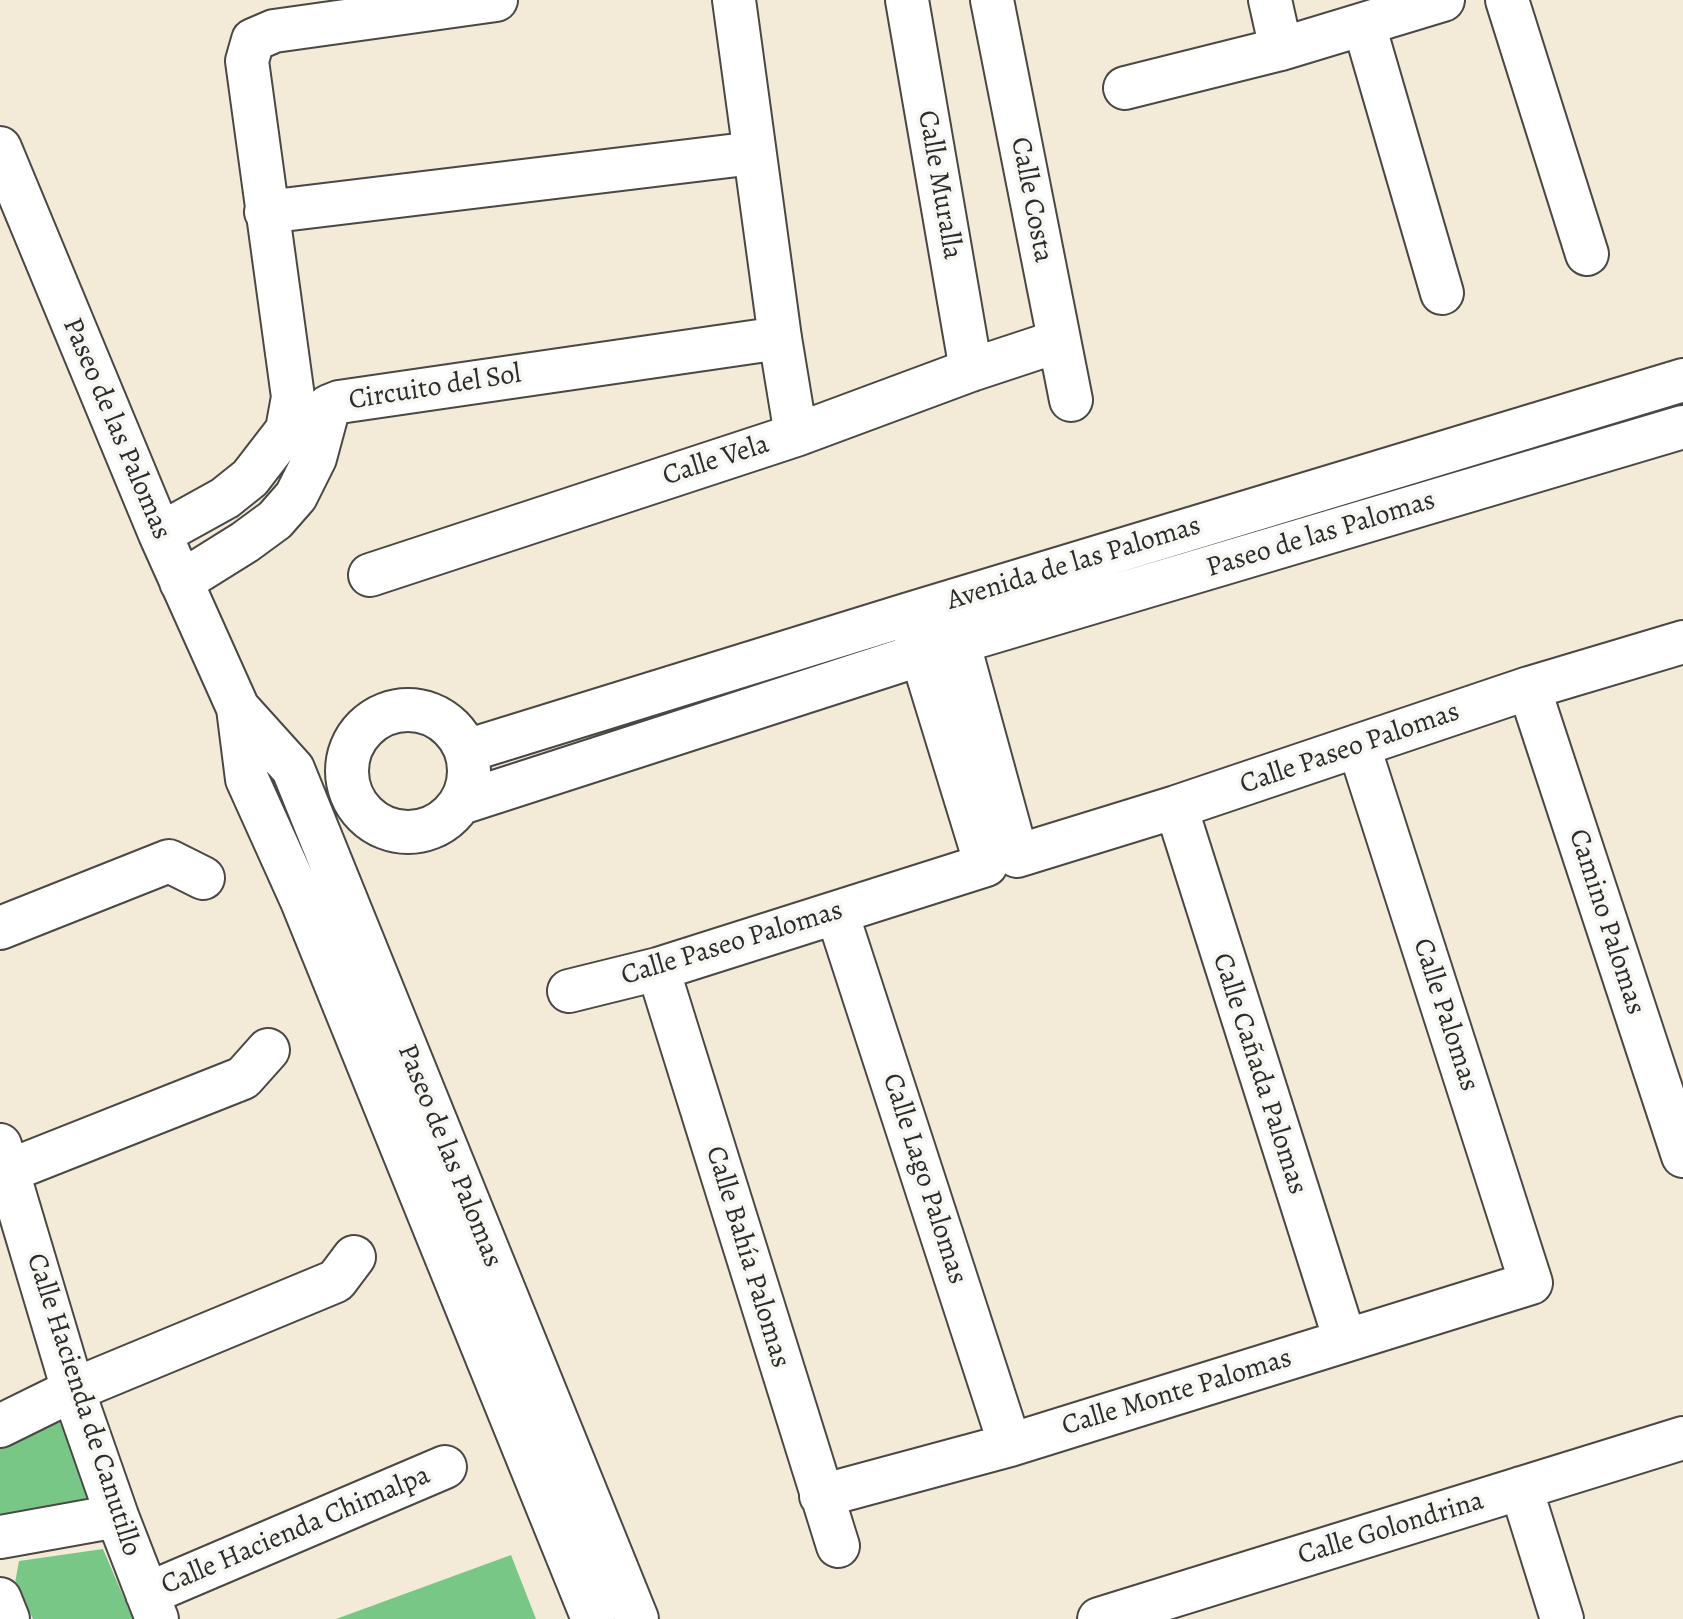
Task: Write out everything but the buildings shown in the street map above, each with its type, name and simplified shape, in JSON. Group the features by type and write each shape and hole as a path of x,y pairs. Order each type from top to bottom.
{"street":[{"path":"160,534 225,498 240,486 263,463 287,430 293,397 247,61 253,40 274,31 496,0"},
{"path":"734,0 796,435"},
{"name":"Calle Muralla","path":"907,0 971,370"},
{"name":"Calle Costa","path":"992,0 1071,400"},
{"path":"1270,0 1281,49"},
{"path":"1507,0 1587,254"},
{"path":"1125,88 1281,49 1364,25 1416,4"},
{"path":"1364,25 1442,293"},
{"name":"Paseo de las Palomas","path":"0,148 160,534 238,708 247,779 302,901 593,1619"},
{"path":"266,212 754,153"},
{"name":"Circuito del Sol","path":"181,582 275,520 296,496 315,458 329,406 339,402 780,338"},
{"name":"Calle Vela","path":"370,575 796,435 1059,341"},
{"name":"Avenida de las Palomas","path":"466,751 1683,380"},
{"name":"Paseo de las Palomas","path":"461,803 940,648 1683,427"},
{"path":"1499,436 1514,477"},
{"path":"928,608 1001,861"},
{"name":"Calle Paseo Palomas","path":"569,991 658,969 1176,807 1529,688 1683,642"},
{"name":"Camino Palomas","path":"1529,688 1683,1156"},
{"name":"Paseo de las Palomas","path":"238,708 293,769 637,1619"},
{"path":"406,709 423,711 438,718 452,728 466,751 469,781 461,803 436,826 420,832 403,833 386,829 359,809 350,794 346,766 352,744 361,730 389,712 406,709"},
{"name":"Calle Palomas","path":"1359,747 1531,1283"},
{"path":"262,812 350,794"},
{"name":"Calle Cañada Palomas","path":"1176,807 1345,1340"},
{"path":"0,928 169,861 203,878"},
{"name":"Calle Lago Palomas","path":"837,913 1010,1445"},
{"name":"Calle Bahía Palomas","path":"658,969 838,1546"},
{"path":"4,1158 243,1078 268,1050"},
{"name":"Calle Hacienda de Canutillo","path":"4,1158 73,1390 152,1606"},
{"path":"0,1426 73,1390 336,1281 354,1257"},
{"name":"Calle Monte Palomas","path":"821,1496 1010,1445 1531,1283"},
{"name":"Calle Golondrina","path":"1099,1619 1683,1438"},
{"name":"Calle Hacienda Chimalpa","path":"152,1606 445,1467"},
{"path":"1521,1488 1562,1619"},
{"path":"0,1537 117,1516"},
{"path":"0,1599 8,1619"}],"green space":[{"path":"56,1413 93,1499 0,1520 0,1440"},
{"path":"103,1549 133,1619 33,1619 15,1583 19,1561"},
{"path":"511,1555 536,1619 336,1619"}]}
